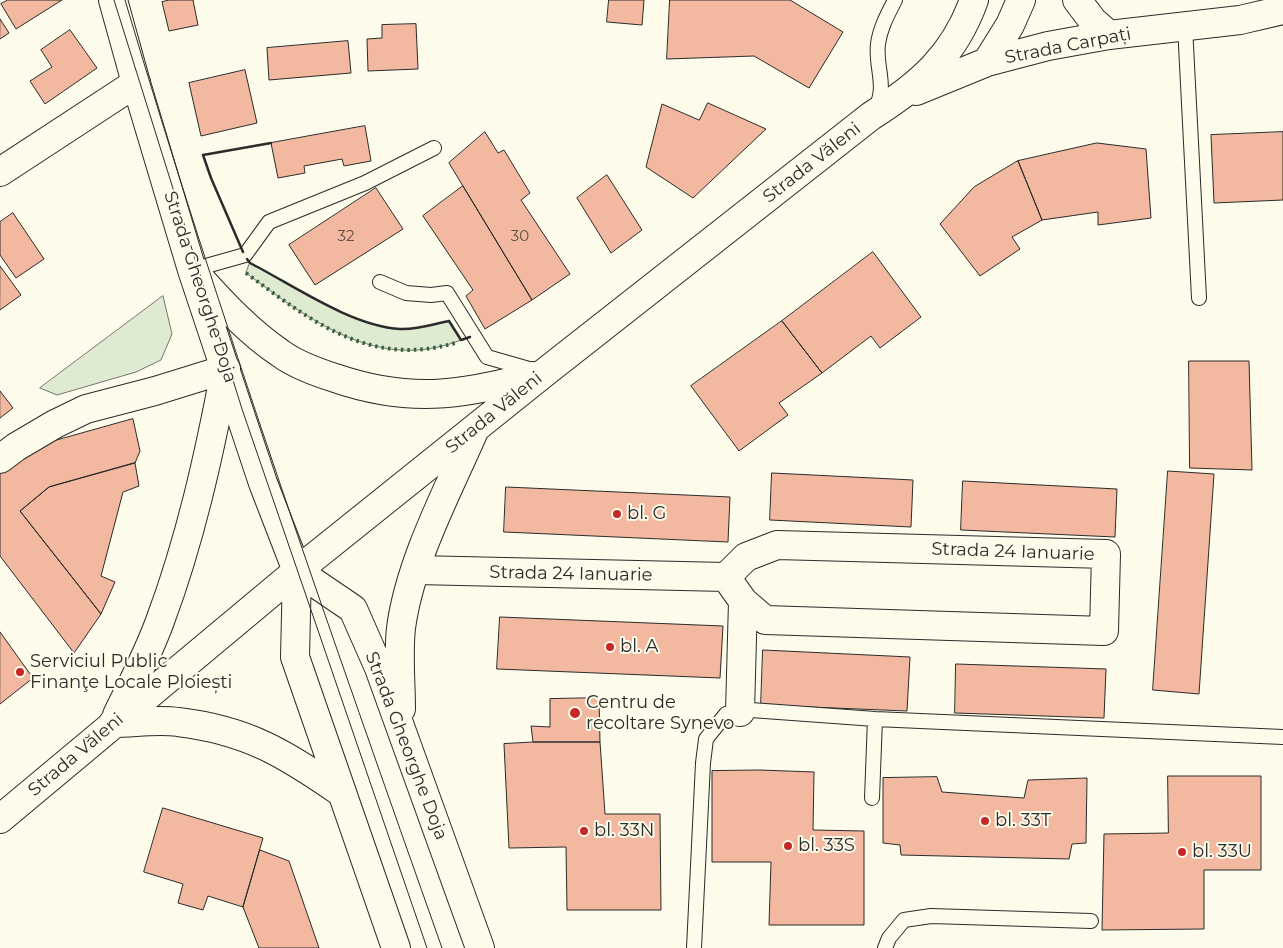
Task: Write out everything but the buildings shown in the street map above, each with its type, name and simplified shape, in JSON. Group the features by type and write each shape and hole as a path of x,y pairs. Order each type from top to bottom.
{"main road":[{"name":"Strada Gheorghe Doja","path":"113,0 192,270 263,483 297,571 295,657 396,948"},
{"name":"Strada Văleni","path":"0,819 297,571 475,428 871,116 903,96 940,61 955,40 974,0"},
{"path":"987,62 1010,26 1021,0"},
{"path":"1076,0 1093,21 1109,35"},
{"name":"Strada Carpați","path":"903,96 987,62 1048,46 1109,35 1240,20 1283,10"},
{"name":"Strada Carpați","path":"1240,20 1283,30"},
{"path":"0,172 136,83"},
{"path":"192,270 247,327 281,354 315,372 356,386 391,393 433,394 462,392 490,388 544,373"},
{"path":"0,459 16,447 55,424 86,409 155,391 226,368"},
{"path":"226,368 196,501 178,568 159,623 139,671 113,723 177,722 236,733 273,748 342,793"},
{"path":"402,730 401,629 416,570 428,536 475,428"},
{"name":"Strada 24 Ianuarie","path":"416,570 726,577 746,557 777,545 1106,554 1104,631 765,620 743,601 726,577"},
{"name":"Strada Gheorghe Doja","path":"297,571 352,610 379,668 480,948"},
{"path":"740,712 743,601"}],"lane":[{"path":"871,116 882,92 878,46 880,31 895,0"},
{"path":"1185,26 1199,298"},
{"path":"192,270 244,255 269,222 365,183 434,148"},
{"path":"380,282 406,293 431,295 446,293 487,357 544,373"},
{"path":"694,948 703,763 706,739 726,714 751,710 875,719 1283,738"},
{"path":"872,798 875,719"},
{"path":"885,948 889,938 904,920 931,916 1091,921"}],"green space":[{"path":"250,263 342,313 362,321 381,326 406,329 449,321 461,340 431,349 401,350 373,346 320,324 295,308 246,273"},
{"path":"163,296 172,334 161,360 136,372 57,395 40,388"}],"tram line":[{"path":"114,0 242,409 427,948"},
{"path":"125,0 161,120 238,358 318,594 442,948"}],"hedge":[{"path":"246,273 318,323 343,335 369,344 396,349 424,349 455,343"}],"wall":[{"path":"243,252 203,155 271,143"},
{"path":"247,259 250,263 323,303 362,321 400,329 419,328 449,321 461,340 470,337"}],"place":[{"name":"bl. G","path":"617,514"},
{"name":"bl. A","path":"610,647"},
{"name":"Serviciul Public Finanţe Locale Ploiești","path":"20,672"},
{"name":"Centru de recoltare Synevo","path":"575,713"},
{"name":"bl. 33T","path":"985,821"},
{"name":"bl. 33N","path":"584,831"},
{"name":"bl. 33S","path":"788,846"},
{"name":"bl. 33U","path":"1182,852"}]}
